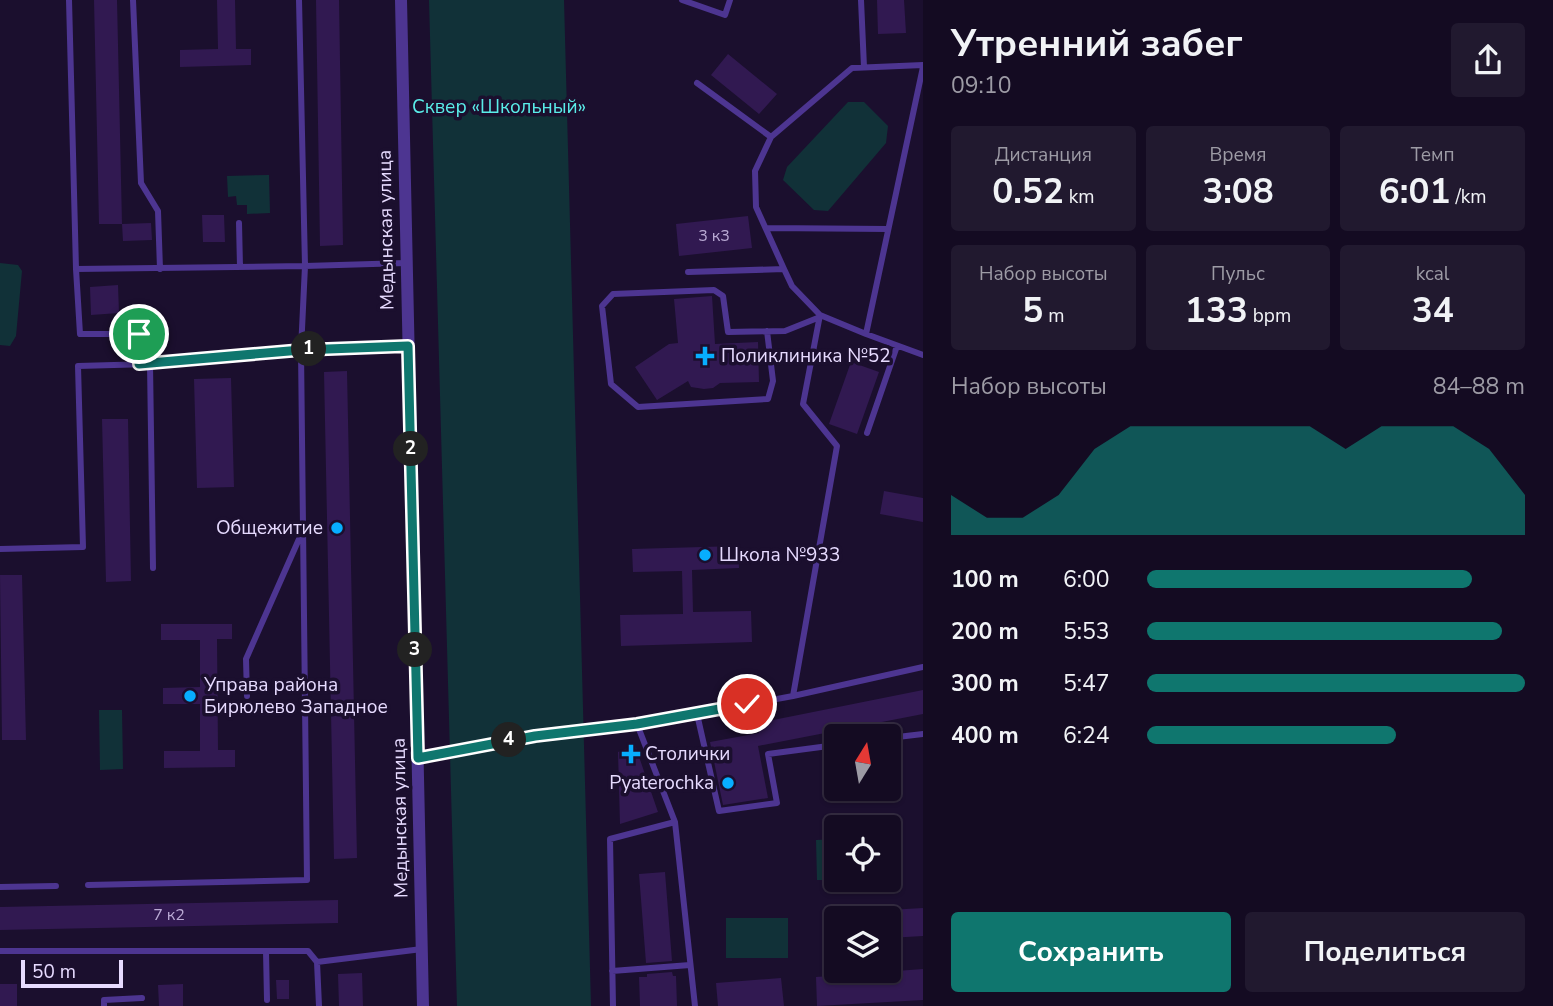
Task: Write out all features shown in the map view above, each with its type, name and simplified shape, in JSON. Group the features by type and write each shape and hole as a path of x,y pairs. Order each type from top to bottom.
{"street":[{"name":"Медынская улица","path":"401,0 423,1006"}],"lane":[{"path":"69,0 80,334 139,334 139,364"},
{"path":"133,0 141,183 158,211 160,269"},
{"path":"89,885 307,880 301,350 305,266 299,0"},
{"path":"682,0 725,15 730,0"},
{"path":"861,0 864,67"},
{"path":"866,334 923,66 852,68 771,137 755,172 756,207 792,286 820,316 866,334 923,355"},
{"path":"697,83 771,137"},
{"path":"239,223 240,267"},
{"path":"766,228 888,229"},
{"path":"76,269 406,263"},
{"path":"688,272 784,269"},
{"path":"767,331 773,381 768,399 638,407 611,384 602,306 614,294 713,290 723,296 728,332 767,331 785,331 820,316"},
{"path":"793,696 837,446 803,404 820,316"},
{"path":"867,433 897,345"},
{"path":"0,549 83,547 78,366 150,364 301,350 408,346"},
{"path":"150,364 153,568"},
{"path":"247,696 246,659 304,528"},
{"path":"418,758 535,736 697,714 923,667"},
{"path":"697,714 719,811 777,803 768,754 824,747"},
{"path":"637,724 675,822 695,1006"},
{"path":"901,737 923,734"},
{"path":"613,1006 610,839 675,822"},
{"path":"0,887 56,886"},
{"path":"317,962 422,949"},
{"path":"0,951 308,951 317,962 319,1006"},
{"path":"266,951 267,1000"},
{"path":"612,971 691,965"},
{"path":"104,1006 104,1000 142,998"}],"green space":[{"name":"Сквер «Школьный»","path":"429,0 564,0 591,1006 457,1006"},
{"path":"848,102 864,102 888,126 886,143 828,211 814,210 783,180 787,167"},
{"path":"269,175 270,213 247,214 247,205 237,205 236,196 228,197 227,176"},
{"path":"0,263 18,265 22,271 16,336 10,346 0,345"},
{"path":"99,710 122,710 123,769 100,770"},
{"path":"816,840 824,840 824,880 817,880"},
{"path":"726,918 788,918 788,958 726,958"}],"building":[{"path":"94,0 117,0 122,224 99,224"},
{"path":"217,0 235,0 236,49 251,49 251,65 180,67 180,50 218,49"},
{"path":"316,0 339,0 343,245 320,246"},
{"path":"877,0 904,0 906,33 878,34"},
{"path":"728,54 777,94 759,114 711,75"},
{"path":"202,215 224,215 225,242 203,242"},
{"path":"748,216 752,248 679,256 676,224"},
{"path":"151,223 152,240 123,241 122,224"},
{"path":"118,285 119,313 91,315 90,287"},
{"name":"Поликлиника №52","path":"712,296 715,344 758,342 759,382 720,383 713,388 704,389 691,387 688,381 657,400 635,367 669,344 678,343 674,299"},
{"path":"851,362 879,372 857,434 829,424"},
{"path":"347,371 357,858 334,859 324,372"},
{"path":"231,378 234,487 197,488 194,379"},
{"path":"102,419 128,419 131,581 106,582"},
{"path":"884,491 923,498 923,522 880,514"},
{"path":"738,546 739,568 692,570 693,612 751,611 752,642 621,646 620,615 683,614 682,571 633,572 632,549"},
{"path":"0,575 22,575 26,740 2,740"},
{"name":"Управа района Бирюлево Западное","path":"161,624 232,624 232,639 217,639 218,750 235,750 235,767 164,768 164,751 200,751 200,704 163,704 163,688 200,687 200,640 161,640"},
{"path":"923,690 923,714 871,724 824,724 824,733 758,746 768,798 723,805 710,742 759,733 758,723"},
{"path":"635,745 658,812 620,824 618,752"},
{"path":"665,872 672,961 646,963 639,874"},
{"path":"338,900 338,923 0,930 0,907"},
{"path":"923,908 923,936 901,937 901,909"},
{"path":"923,969 923,1000 817,1006 816,977 824,976 824,983 901,983 901,971"},
{"path":"672,972 673,976 676,976 677,1006 640,1006 639,977"},
{"path":"362,973 363,1006 339,1006 338,974"},
{"path":"781,978 784,1006 718,1006 716,983"},
{"path":"276,980 289,980 289,999 277,999"},
{"path":"0,984 17,984 17,1006 0,1006"},
{"path":"183,984 183,1006 159,1006 158,985"}],"place":[{"name":"Поликлиника №52","path":"705,356"},
{"name":"Общежитие","path":"337,528"},
{"name":"Школа №933","path":"705,555"},
{"name":"Управа района Бирюлево Западное","path":"190,696"},
{"name":"Столички","path":"631,754"},
{"name":"Pyaterochka","path":"728,783"}],"route":[{"path":"139,334 139,364 301,350 408,346 418,758 535,736 637,724 747,704"}]}
